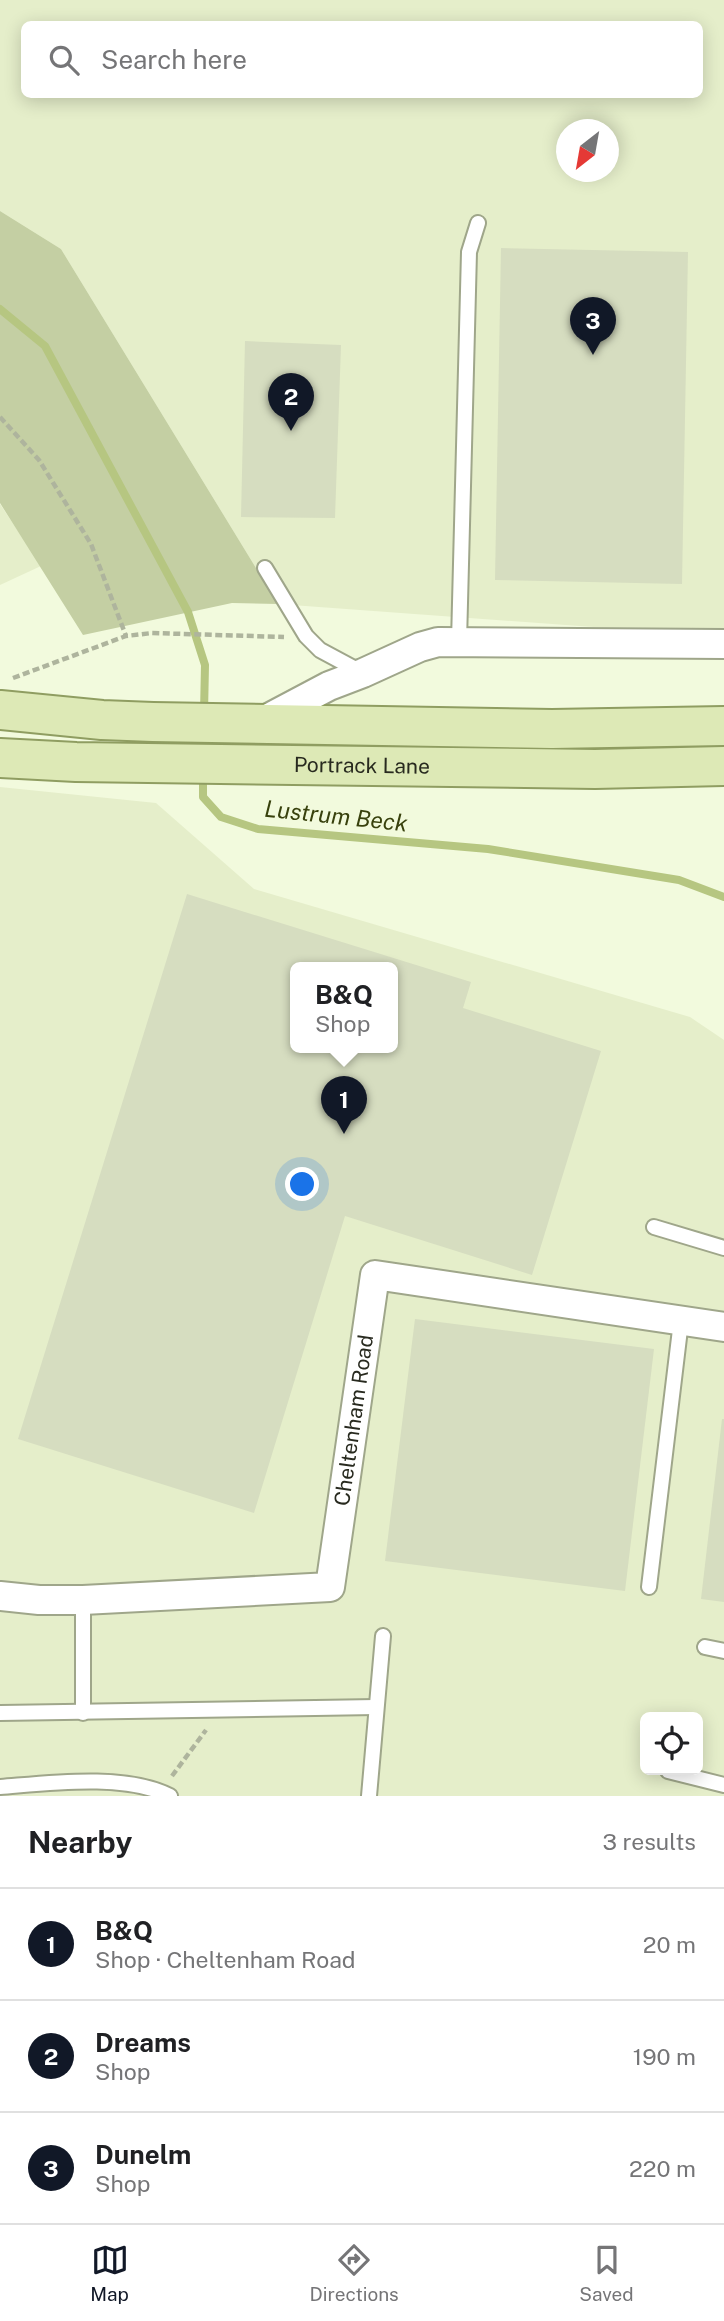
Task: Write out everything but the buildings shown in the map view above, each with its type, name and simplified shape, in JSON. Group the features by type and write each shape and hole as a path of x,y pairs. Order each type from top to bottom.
{"main road":[{"name":"Portrack Lane","path":"4,695 88,719 153,722 552,729 724,726"},
{"name":"Portrack Lane","path":"0,758 237,765 595,769 724,766"}],"street":[{"name":"Portrack Lane","path":"248,723 420,647 438,642 724,644"},
{"name":"Cheltenham Road","path":"0,1595 39,1600 83,1600 330,1587 375,1275 724,1327"}],"lane":[{"path":"459,642 469,252 478,223"},
{"path":"265,568 306,636 320,650 363,673"},
{"path":"654,1227 724,1248"},
{"path":"649,1587 681,1321"},
{"path":"83,1600 83,1713"},
{"path":"369,1796 383,1636"},
{"path":"705,1647 724,1651"},
{"path":"0,1713 376,1707"},
{"path":"684,1775 724,1785"},
{"path":"0,1787 45,1783 127,1782 167,1794"}],"path":[{"path":"0,417 39,460 91,544 126,636"},
{"path":"4,695 126,636 152,634 254,637"},
{"path":"167,1794 206,1731 207,1710"}],"shaded area":[{"path":"0,0 724,0 724,628 607,628 278,604 61,249 0,211"},
{"path":"0,211 61,249 278,604 232,603 83,635 0,503"},
{"path":"0,504 41,566 0,585"},
{"path":"0,787 156,803 254,889 690,1017 724,1040 724,1796 0,1796"}],"waterway":[{"name":"Lustrum Beck","path":"0,309 45,346 188,612 205,665 204,713"},
{"name":"Lustrum Beck","path":"203,775 203,797 221,817 258,829 488,849 679,880 724,897"}],"place":[{"name":"Dunelm","path":"593,355"},
{"name":"Dreams","path":"291,431"},
{"name":"B&Q","path":"344,1134"}]}
